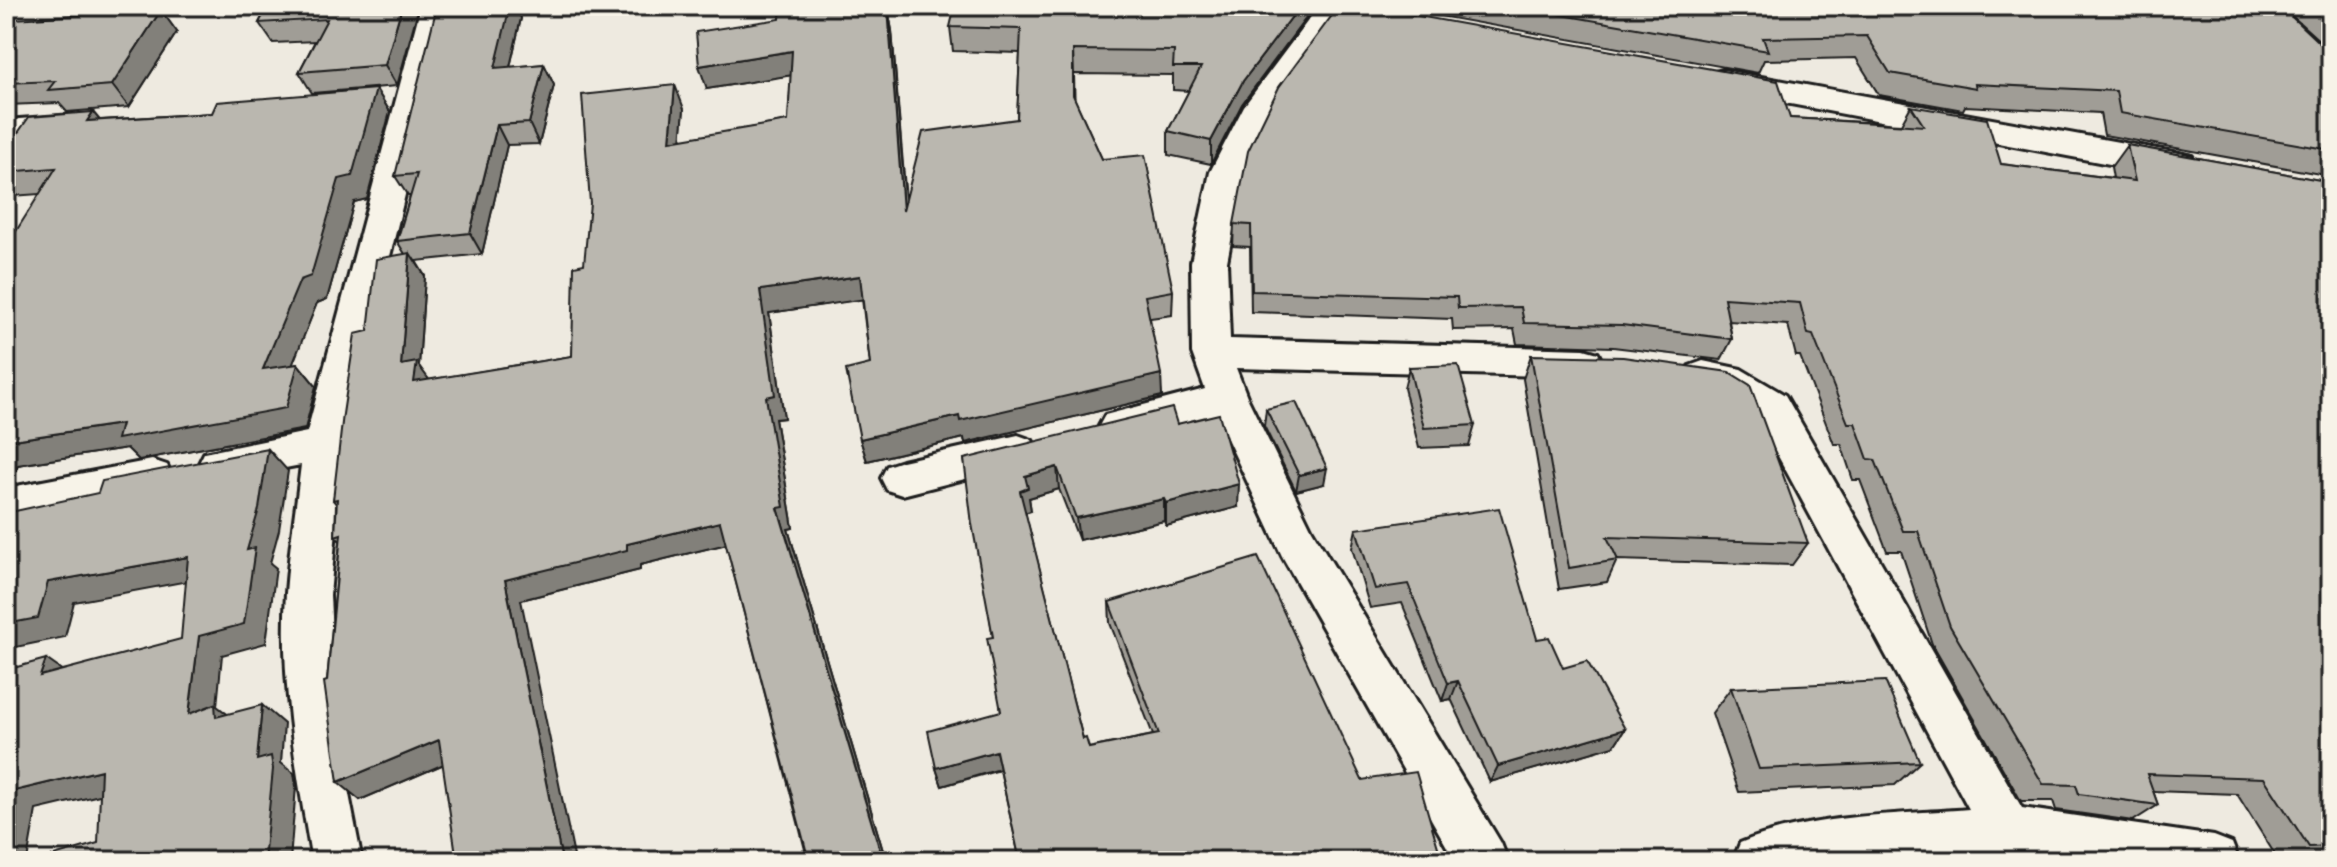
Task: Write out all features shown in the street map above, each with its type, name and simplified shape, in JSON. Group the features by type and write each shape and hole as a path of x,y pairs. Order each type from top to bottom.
{"main road":[{"path":"1321,8 1424,27"},
{"path":"1689,75 2218,172"}],"street":[{"path":"337,861 323,784 311,678 308,595 324,445 397,99 436,6"},
{"path":"1321,8 1260,106 1227,172 1209,262 1211,353 1228,399 1297,543 1483,861"},
{"path":"6,130 100,123"},
{"path":"1211,353 1627,366"},
{"path":"1670,371 1727,379 1771,406 2014,846"},
{"path":"902,478 1228,399"},
{"path":"6,505 324,445"},
{"path":"1758,861 1838,845 2014,846 2214,861"}],"building":[{"path":"268,6 402,6 385,65 299,72 327,19 259,23"},
{"path":"437,6 510,6 495,68 544,64 529,123 497,125 470,233 397,241 417,174 395,176"},
{"path":"781,6 841,6 841,10 867,6 872,9 888,8 903,211 923,132 1017,119 1021,29 950,27 955,6 1300,6 1243,81 1211,141 1168,131 1201,67 1173,67 1174,51 1073,50 1073,95 1102,159 1145,155 1173,291 1145,296 1161,374 960,421 959,416 860,439 846,370 870,364 860,276 760,290 775,395 766,397 784,507 778,508 883,861 809,861 720,522 627,544 627,550 505,580 562,861 457,861 439,740 338,782 324,682 327,681 341,534 335,536 337,499 333,500 343,414 355,334 368,331 376,259 410,253 401,365 417,362 414,382 572,356 574,266 584,264 590,203 582,95 675,85 670,141 788,121 792,51 699,66 696,32 780,19"},
{"path":"1339,6 1363,6 1778,81 1790,118 1924,126 1911,106 1987,119 2001,164 2135,181 2127,145 2331,182 2331,846 2309,847 2264,778 2147,774 2158,805 2079,794 2076,785 2043,784 1950,626 1918,531 1903,531 1875,460 1868,459 1855,423 1848,423 1813,335 1808,334 1800,303 1724,298 1732,339 1622,325 1524,323 1521,307 1458,308 1457,297 1252,291 1251,225 1234,224 1248,151 1279,87"},
{"path":"1511,6 2280,6 2331,54 2331,150 2120,113 2116,91 1975,84 1976,88 1890,73 1867,36 1763,38 1768,51"},
{"path":"161,10 112,85 48,90 55,81 6,83 6,29 13,19"},
{"path":"376,89 352,176 339,179 311,276 300,280 263,369 298,364 286,408 117,439 121,424 6,441 6,247 56,168 6,172 6,150 29,117 93,112 87,121 212,113 217,102"},
{"path":"1531,355 1623,357 1729,372 1750,385 1808,543 1607,537 1618,560 1569,568"},
{"path":"1458,365 1475,425 1424,428 1409,367"},
{"path":"1296,402 1327,468 1299,475 1266,409"},
{"path":"1172,408 1177,424 1219,414 1239,484 1166,503 1164,499 1076,518 1057,467 1025,476 1028,488 1020,491 1083,739 1086,738 1089,748 1159,734 1109,602 1258,557 1362,780 1416,772 1442,861 1384,861 1382,851 1350,861 1275,861 1274,858 1259,861 1020,861 996,751 936,768 928,731 1001,711 987,638 993,637 972,524 964,459"},
{"path":"268,449 259,509 247,550 255,548 244,624 199,636 189,714 215,704 216,717 262,705 257,760 271,756 273,769 264,861 37,861 98,843 101,770 6,793 6,670 46,659 40,676 181,639 188,557 48,582 38,618 6,624 6,513 98,493 102,481"},
{"path":"1499,508 1537,639 1549,637 1563,668 1587,661 1625,729 1498,766 1458,681 1448,683 1408,584 1375,589 1356,529"},
{"path":"1885,681 1920,762 1759,769 1731,688"}]}
